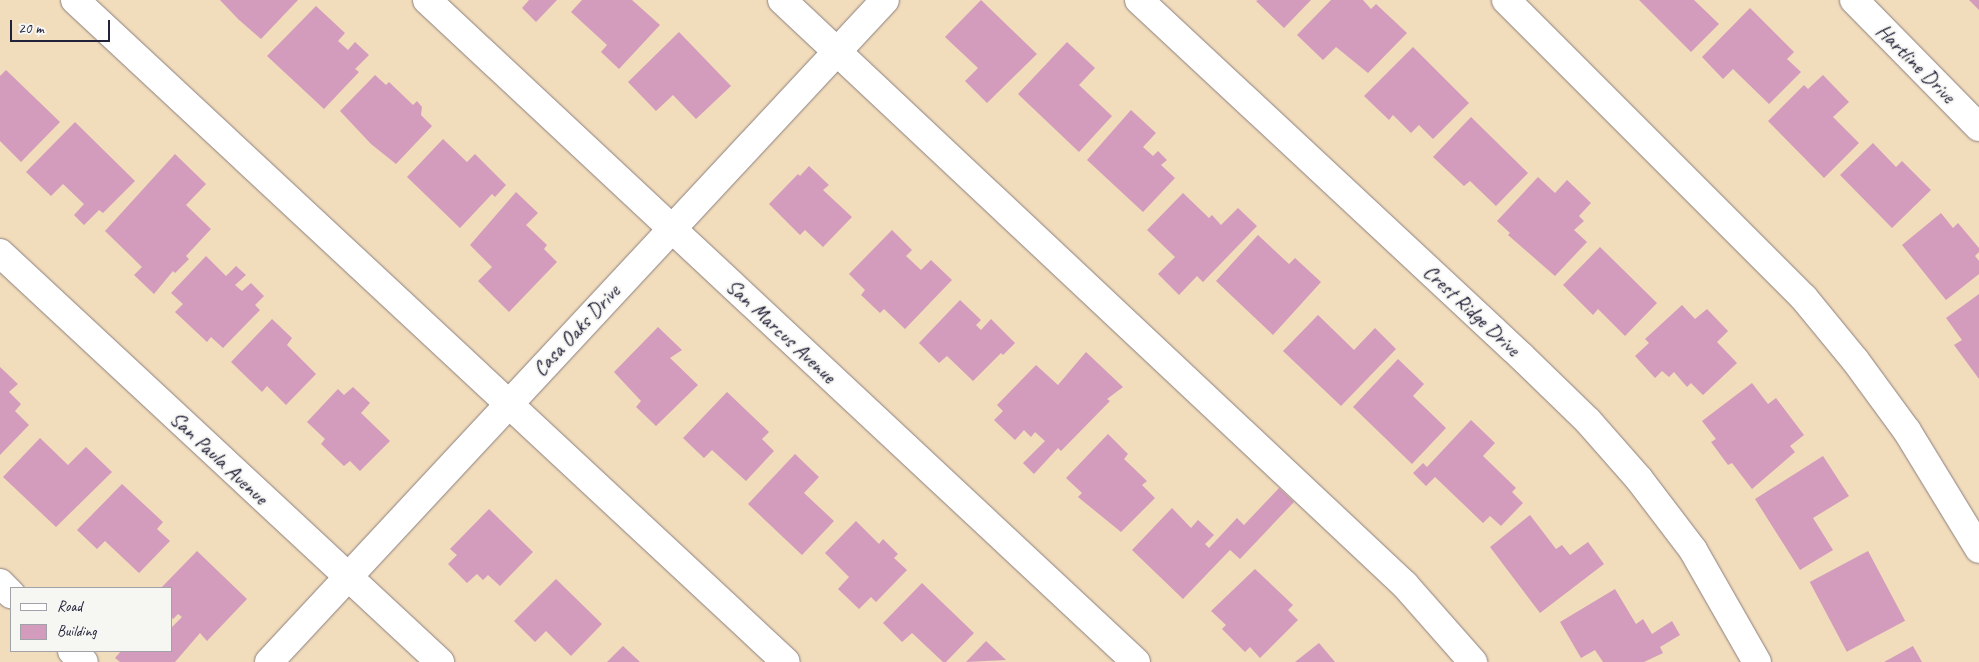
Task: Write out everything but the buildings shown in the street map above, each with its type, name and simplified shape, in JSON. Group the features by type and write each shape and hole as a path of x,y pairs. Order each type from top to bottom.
{"street":[{"path":"76,0 786,662"},
{"name":"San Marcus Avenue","path":"427,0 1136,662"},
{"path":"782,0 1405,585 1473,662"},
{"name":"Casa Oaks Drive","path":"269,662 885,0"},
{"name":"Crest Ridge Drive","path":"1139,0 1522,356 1588,421 1639,479 1692,550 1757,662"},
{"path":"1506,0 1804,298 1855,360 1907,431 1979,549"},
{"name":"Hartline Drive","path":"1854,0 1979,127"},
{"name":"San Paula Avenue","path":"0,253 347,578 440,662"},
{"path":"0,583 10,593"},
{"path":"73,652 84,662"}]}
